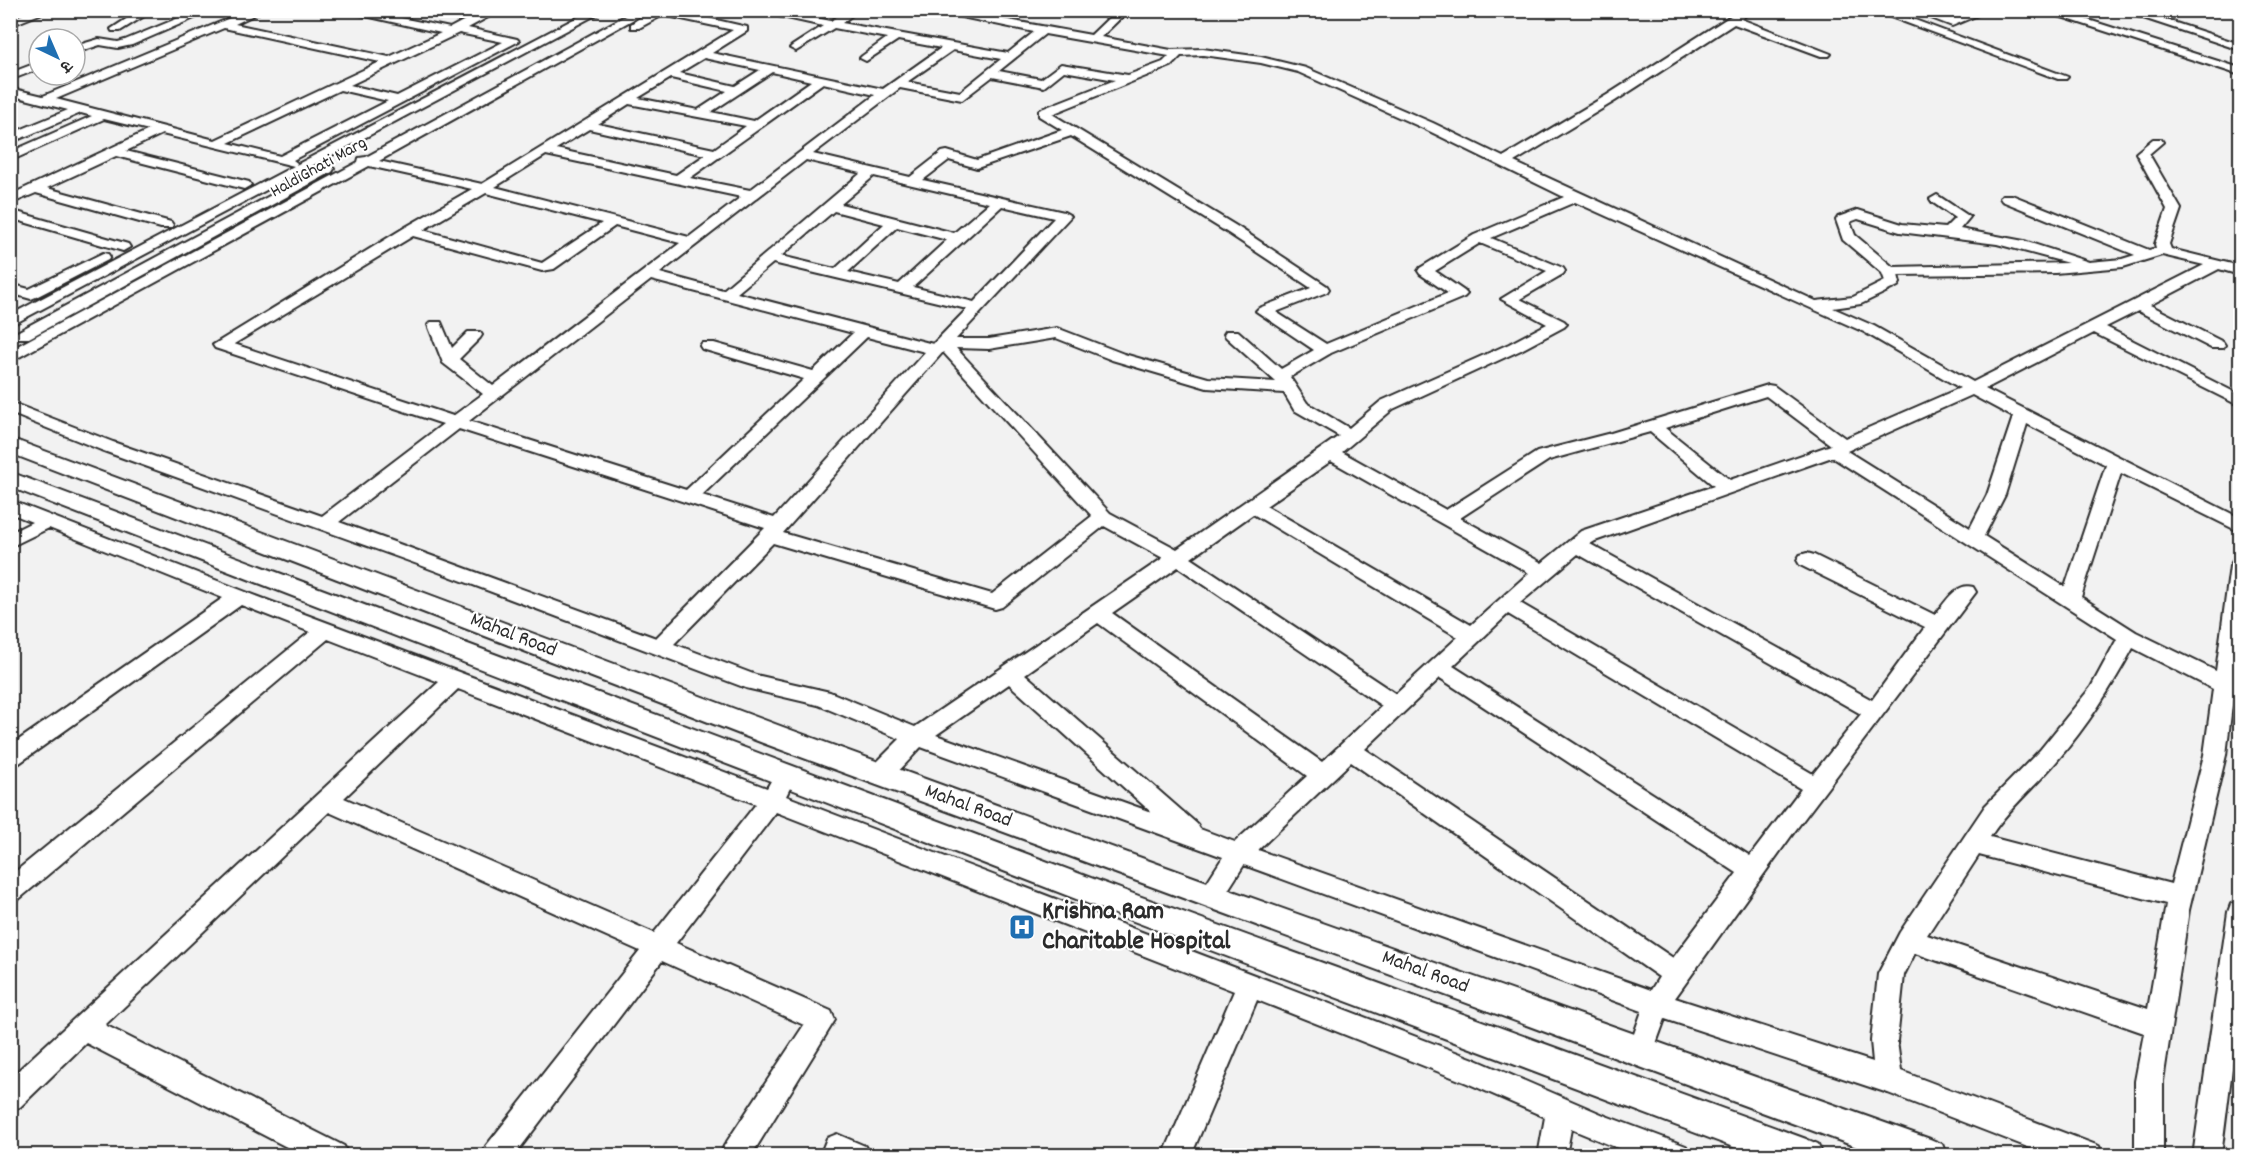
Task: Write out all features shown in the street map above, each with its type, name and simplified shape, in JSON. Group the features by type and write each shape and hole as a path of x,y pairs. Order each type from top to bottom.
{"main road":[{"name":"Mahal Road","path":"10,445 879,774 1210,896 1930,1155"},
{"name":"Mahal Road","path":"10,478 779,788 1806,1155"}],"street":[{"path":"10,20 30,10"},
{"path":"10,20 45,10"},
{"path":"116,29 149,10"},
{"path":"87,46 99,42 114,45 128,43 208,10"},
{"path":"44,100 259,10"},
{"path":"10,288 31,294 244,185 284,161 518,38 455,31 344,10"},
{"path":"435,10 475,20"},
{"path":"216,144 496,10"},
{"path":"10,321 600,10"},
{"name":"HaldiGhati Marg","path":"10,342 621,10"},
{"name":"HaldiGhati Marg","path":"10,357 645,10"},
{"path":"707,21 726,10"},
{"path":"756,10 1010,57"},
{"path":"796,48 854,10"},
{"path":"933,10 979,14 1184,53 1203,51 1261,60 1302,70 1429,126 1575,197 1814,306 1869,328 1972,388 2115,464 2241,526"},
{"path":"1095,37 1124,10"},
{"path":"1503,163 1611,98 1748,10"},
{"path":"1915,10 1952,23 1983,11"},
{"path":"2045,10 2241,72"},
{"path":"2124,10 2241,47"},
{"path":"387,166 660,11 742,29 484,188 221,345 689,498 774,530 995,602 1103,517"},
{"path":"1882,11 2062,77"},
{"path":"979,14 1043,30 1095,37"},
{"path":"1734,20 1825,54"},
{"path":"223,25 391,61"},
{"path":"701,54 820,80 958,97 1043,30"},
{"path":"866,58 896,36"},
{"path":"324,524 891,89 951,46"},
{"path":"1184,53 1167,64 1043,113 1233,230 1322,289 1264,311 1325,350"},
{"path":"989,74 1044,84 1061,67 1128,80"},
{"path":"10,77 27,69"},
{"path":"700,114 769,69"},
{"path":"669,74 736,90"},
{"path":"680,179 820,80"},
{"path":"339,86 399,100"},
{"path":"14,95 44,100 323,171"},
{"path":"628,100 757,125"},
{"path":"10,139 80,109"},
{"path":"10,157 103,115"},
{"path":"587,125 716,153"},
{"path":"10,200 160,130"},
{"path":"913,181 946,155 977,164 1072,130"},
{"path":"2157,142 2142,153 2174,209 2162,244 2165,251"},
{"path":"545,151 753,195"},
{"path":"113,152 244,185"},
{"path":"660,647 774,530 940,346 1064,216 804,156"},
{"path":"350,157 484,188 693,242"},
{"path":"726,295 872,171"},
{"path":"34,188 166,225"},
{"path":"649,276 864,331 940,346 989,344 1057,333 1118,357 1207,382 1285,382 1325,350 1459,294 1425,271 1479,238 1575,197"},
{"path":"2007,198 2148,255"},
{"path":"1937,199 1962,217 1959,224 1949,231"},
{"path":"902,289 999,201"},
{"path":"831,206 957,238"},
{"path":"10,214 123,247"},
{"path":"1814,306 1856,301 1893,283 1890,271 1848,237 1843,220 1848,216 1859,214 1908,229 1949,231 2031,246 2085,265"},
{"path":"409,231 542,267 549,266 613,221"},
{"path":"838,274 894,222"},
{"path":"879,774 917,736 1330,453 1388,405 1515,347 1559,324 1509,299 1558,271 1479,238"},
{"path":"1890,271 1956,269 2025,271 2123,263 2165,251 2241,272"},
{"path":"770,258 977,307"},
{"path":"1210,896 1239,854 1507,604 1588,536 1838,447 1972,388 2218,264"},
{"path":"2139,305 2217,345"},
{"path":"436,325 449,360 494,394"},
{"path":"2095,328 2241,402"},
{"path":"689,498 864,331"},
{"path":"1232,334 1285,382 1300,406 1351,436"},
{"path":"449,360 474,335"},
{"path":"708,346 816,377"},
{"path":"940,346 1103,517 1178,558 1398,706"},
{"path":"1448,517 1543,456 1653,426 1768,390 1838,447 1974,538 2129,637 2223,684"},
{"path":"10,407 107,446 753,682 822,698 917,736 1239,854 1657,1004 1888,1080 2089,1155"},
{"path":"1974,538 1996,495 2022,414"},
{"path":"1653,426 1727,487"},
{"path":"1330,453 1543,572"},
{"path":"2071,598 2115,464"},
{"path":"10,506 239,597 455,679 779,788 1250,985 1474,1072 1603,1129 1676,1155"},
{"path":"1254,506 1473,636"},
{"path":"10,541 48,521"},
{"path":"1577,545 1875,712"},
{"path":"1807,560 1938,626"},
{"path":"2150,1155 2149,1081 2180,897 2215,755 2241,566"},
{"path":"1641,1051 1657,1004 1677,975 1752,870 1966,591"},
{"path":"10,758 239,597"},
{"path":"1507,604 1816,787"},
{"path":"1098,613 1323,776"},
{"path":"10,891 326,630"},
{"path":"1888,1080 1884,1041 1891,974 1909,940 1993,813 2048,756 2098,693 2129,637"},
{"path":"1439,667 1752,870"},
{"path":"1010,673 1198,838"},
{"path":"10,1097 455,679"},
{"path":"1350,750 1677,975"},
{"path":"496,1155 658,948 779,788"},
{"path":"326,800 822,1020 734,1155"},
{"path":"1973,843 2180,897"},
{"path":"2207,1155 2241,912"},
{"path":"1909,940 2158,1025"},
{"path":"1177,1155 1250,985"},
{"path":"84,1028 334,1155"},
{"path":"1552,1155 1560,1109"}],"place":[{"name":"Krishna Ram Charitable Hospital","path":"1022,927"}]}
